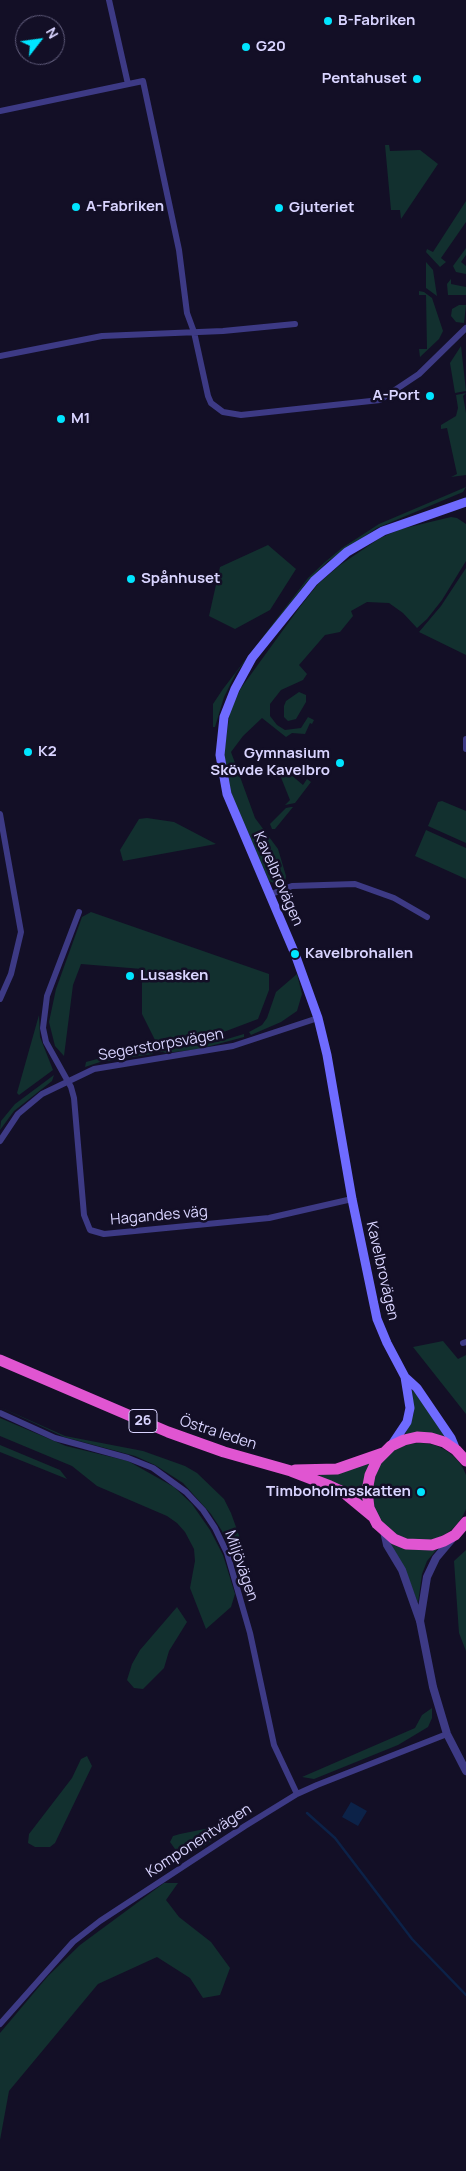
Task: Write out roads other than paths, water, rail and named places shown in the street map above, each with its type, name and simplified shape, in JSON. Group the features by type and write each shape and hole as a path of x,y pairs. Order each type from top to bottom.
{"highway":[{"name":"Östra leden","path":"0,1360 168,1432 224,1452 291,1470 342,1492 372,1516"},
{"name":"26","path":"462,1528 444,1541 419,1546 406,1544 384,1531 372,1516 367,1500 368,1483 373,1467 387,1450 404,1440 431,1438 456,1450 466,1462"},
{"name":"Östra leden","path":"291,1470 337,1469 387,1450"}],"main road":[{"name":"Kavelbrovägen","path":"387,1450 407,1422 410,1408 405,1377 377,1319 352,1199 327,1054 318,1018 295,954 226,794 220,755 224,717 235,689 252,658 314,581 347,552 383,531 466,502"},
{"name":"Kavelbrovägen","path":"405,1377 417,1388 451,1438 456,1450"}],"street":[{"path":"109,0 128,84"},
{"path":"0,111 143,81 179,250 187,313 194,332 208,396 219,410 235,415 376,401 384,398 419,374 466,328"},
{"path":"0,356 94,337 295,324"},
{"path":"466,739 466,750"},
{"path":"0,814 21,932 11,974 0,999"},
{"path":"269,895 292,886 354,884 394,898 427,917"},
{"path":"67,1080 46,1042 43,1016 58,966 79,912"},
{"name":"Segerstorpsvägen","path":"0,1141 18,1114 42,1094 67,1080 94,1069 116,1064 189,1054 248,1042 318,1018"},
{"name":"Hagandes väg","path":"67,1080 74,1098 84,1215 90,1230 96,1233 269,1218 352,1199"},
{"name":"Miljövägen","path":"0,1413 55,1438 128,1458 153,1468 186,1492 202,1510 215,1528 227,1553 250,1633 274,1745 297,1794"},
{"path":"420,1621 427,1577 436,1558 462,1528"},
{"path":"384,1531 387,1545 402,1570 420,1621 433,1687 447,1734 466,1771"},
{"name":"Komponentvägen","path":"0,2024 73,1942 93,1926 297,1794 447,1734"}],"water":[{"path":"351,1802 367,1811 358,1826 342,1817"}],"waterway":[{"path":"307,1813 335,1838 412,1939 466,1995"}],"place":[{"name":"B-Fabriken","path":"328,21"},
{"name":"G20","path":"246,47"},
{"name":"Pentahuset","path":"417,79"},
{"name":"A-Fabriken","path":"76,207"},
{"name":"Gjuteriet","path":"279,208"},
{"name":"A-Port","path":"430,396"},
{"name":"M1","path":"61,419"},
{"name":"Spånhuset","path":"131,579"},
{"name":"K2","path":"28,752"},
{"name":"Gymnasium Skövde Kavelbro","path":"340,763"},
{"name":"Kavelbrohallen","path":"295,954"},
{"name":"Lusasken","path":"130,976"},
{"name":"Timboholmsskatten","path":"421,1492"}]}
